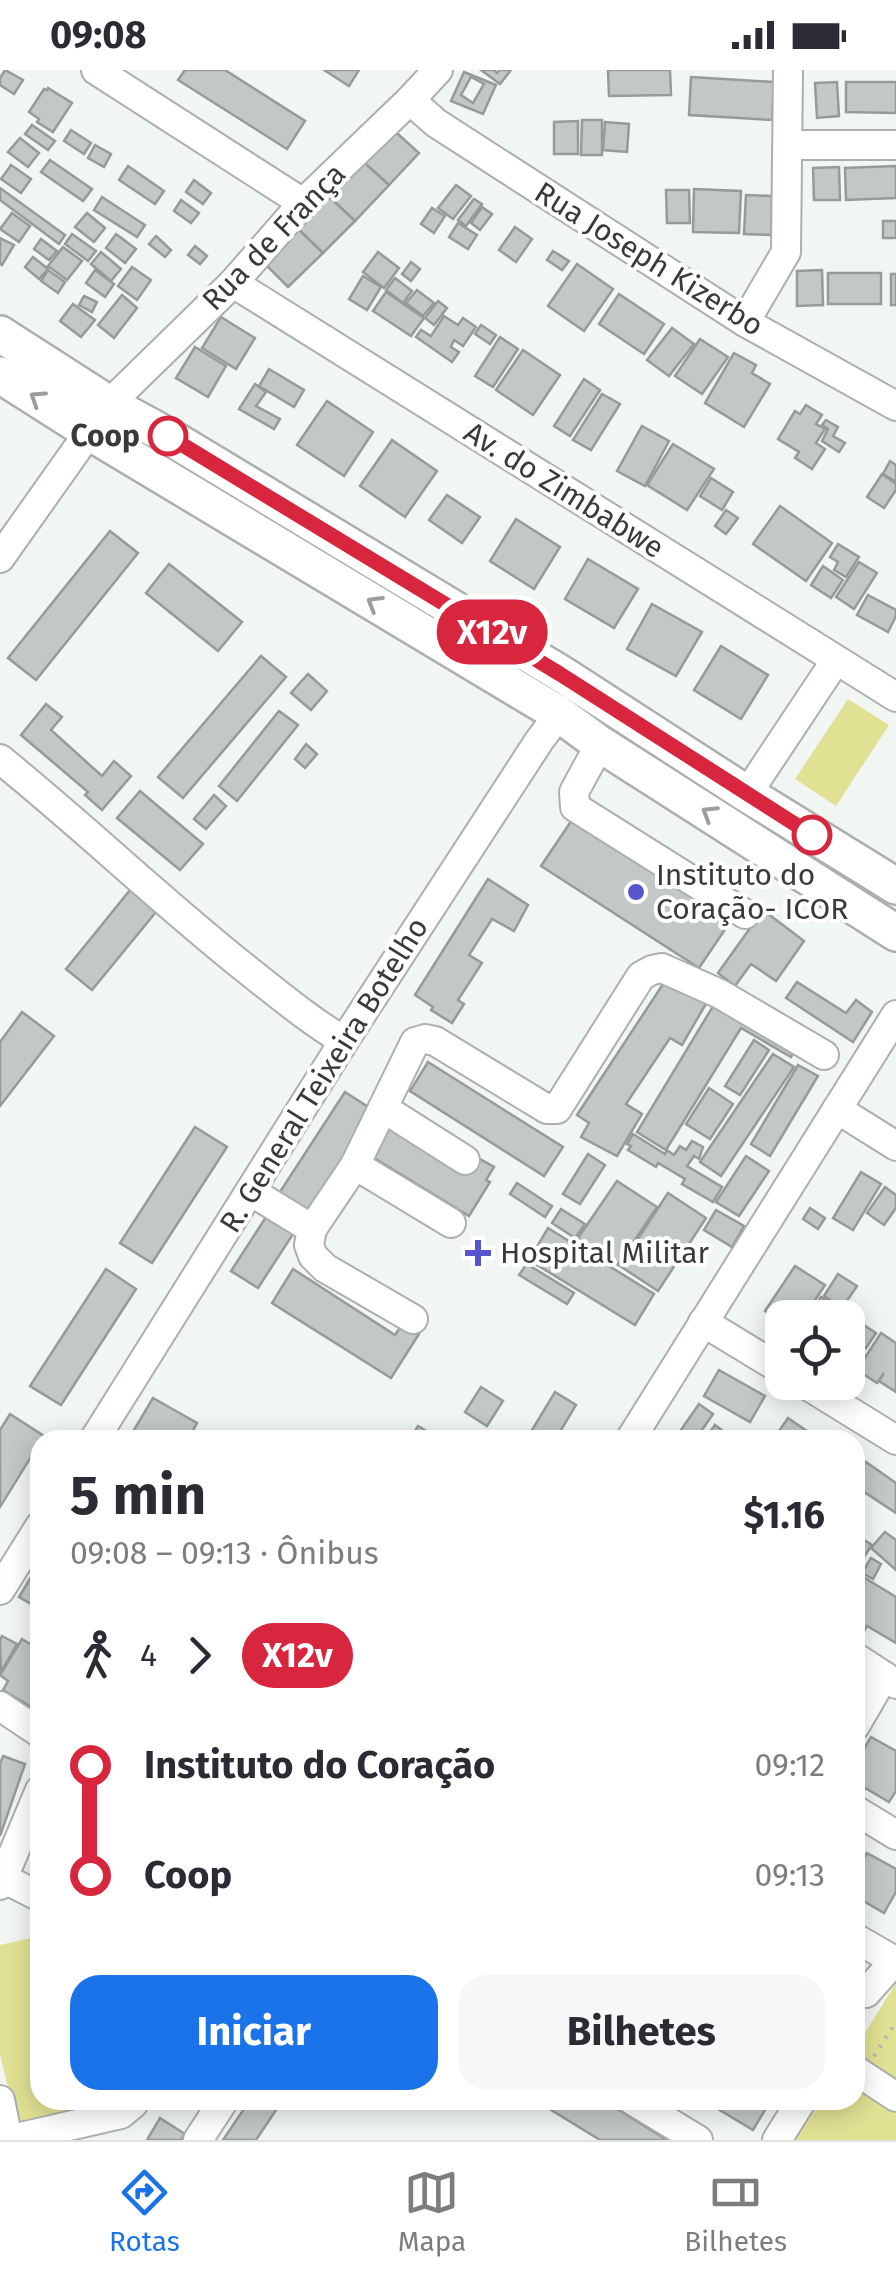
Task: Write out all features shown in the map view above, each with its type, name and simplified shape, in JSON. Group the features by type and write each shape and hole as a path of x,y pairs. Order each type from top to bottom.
{"main road":[{"path":"0,334 100,418 896,933"},
{"path":"0,375 100,418 168,436 544,663 896,886"}],"street":[{"path":"96,70 303,203"},
{"name":"Rua de França","path":"0,558 100,418 233,283 303,203 438,70"},
{"path":"745,322 786,252 788,70"},
{"name":"Rua Joseph Kizerbo","path":"410,100 436,123 745,322 896,406"},
{"path":"788,145 896,145"},
{"name":"Av. do Zimbabwe","path":"233,283 896,697"},
{"path":"747,794 836,660"},
{"name":"R. General Teixeira Botelho","path":"100,1430 344,1041 559,714"},
{"path":"600,744 574,792 575,806 745,914"},
{"path":"0,759 62,808 178,914 314,1024 344,1041"},
{"path":"412,1319 325,1268 313,1256 310,1245 312,1229 354,1165 415,1042 435,1041 547,1109 557,1108 641,976 662,968 720,994 824,1055"},
{"path":"636,1430 896,1015"},
{"path":"383,1108 466,1160"},
{"path":"836,1109 896,1146"},
{"path":"354,1165 451,1223"},
{"path":"250,1191 312,1229"},
{"path":"703,1322 765,1360"},
{"path":"831,1400 896,1440"},
{"path":"0,1590 30,1542"},
{"path":"865,1664 890,1680 865,1709"},
{"path":"0,1706 30,1726"},
{"path":"30,1814 1,1882 30,1893"},
{"path":"865,1816 896,1835"},
{"path":"865,1944 888,1957 890,1966 865,1989"},
{"path":"865,2076 896,2097"},
{"path":"0,2100 8,2140 126,2110"},
{"path":"198,2140 218,2110"},
{"path":"648,2110 698,2140"},
{"path":"778,2140 796,2110"}],"path":[{"path":"865,2064 896,2022"}],"shaded area":[{"path":"848,699 889,725 836,806 795,779"},
{"path":"30,1938 30,2110 88,2110 18,2131 0,2054 0,1945"},
{"path":"896,1983 896,2082 865,2062 865,2033"},
{"path":"865,2090 896,2110 896,2140 795,2140 815,2110 865,2110"}],"building":[{"path":"5,70 23,80 14,94 0,85"},
{"path":"185,70 225,70 305,121 287,149 178,80"},
{"path":"324,70 359,70 349,86"},
{"path":"481,70 497,73 511,70 500,84"},
{"path":"608,70 670,70 671,95 609,96"},
{"path":"464,72 496,85 483,114 451,101","holes":["471,77 484,84 473,103 461,95"]},
{"path":"691,77 774,82 772,120 689,115"},
{"path":"837,82 839,116 817,118 815,83"},
{"path":"846,82 896,82 896,113 846,112"},
{"path":"48,88 72,103 53,132 29,112"},
{"path":"582,120 602,120 602,155 581,155"},
{"path":"578,121 578,154 554,154 554,122"},
{"path":"605,122 629,124 627,152 603,150"},
{"path":"32,125 55,141 48,150 25,134"},
{"path":"388,125 419,153 389,185 358,157"},
{"path":"71,130 91,143 84,154 64,141"},
{"path":"20,138 39,153 28,167 8,152"},
{"path":"95,145 111,154 104,167 88,158"},
{"path":"358,157 389,185 355,221 324,192"},
{"path":"50,160 92,189 83,201 41,172"},
{"path":"11,165 31,179 21,193 1,179"},
{"path":"128,166 164,191 155,204 119,180"},
{"path":"896,166 896,198 846,200 845,168"},
{"path":"839,167 840,200 814,200 813,168"},
{"path":"194,180 211,193 203,204 186,192"},
{"path":"456,185 471,196 453,219 438,208"},
{"path":"0,188 65,235 59,244 0,200"},
{"path":"694,189 741,191 739,233 693,232"},
{"path":"666,190 689,190 690,223 667,223"},
{"path":"324,192 355,221 323,253 293,224"},
{"path":"746,195 772,196 771,235 744,234"},
{"path":"102,197 145,225 137,237 94,210"},
{"path":"474,199 482,204 466,226 458,220"},
{"path":"181,200 199,213 191,223 174,211"},
{"path":"482,207 492,214 480,230 471,223"},
{"path":"432,208 445,216 434,233 421,224"},
{"path":"12,213 30,226 19,242 0,229"},
{"path":"87,213 105,228 94,242 75,227"},
{"path":"883,221 896,221 896,238 883,238"},
{"path":"458,223 477,235 468,249 449,237"},
{"path":"293,224 323,253 288,287 259,258"},
{"path":"515,227 532,239 516,262 499,250"},
{"path":"72,234 96,251 88,261 65,244"},
{"path":"116,234 136,249 125,263 106,248"},
{"path":"156,236 171,250 165,257 149,244"},
{"path":"0,238 14,245 2,265 0,264"},
{"path":"41,239 57,251 49,260 34,249"},
{"path":"195,246 207,256 200,264 188,255"},
{"path":"63,247 82,261 67,280 48,266"},
{"path":"553,251 569,261 562,270 547,260"},
{"path":"101,252 121,269 111,281 91,264"},
{"path":"378,252 399,268 384,288 363,272"},
{"path":"33,257 48,269 39,279 25,267"},
{"path":"411,262 420,269 411,281 402,274"},
{"path":"577,264 613,289 584,331 548,306"},
{"path":"132,267 151,280 137,300 118,286"},
{"path":"48,270 65,282 58,293 41,281"},
{"path":"95,270 114,284 105,297 86,283"},
{"path":"822,270 823,305 797,306 797,271"},
{"path":"828,273 881,273 881,304 828,304"},
{"path":"891,274 896,274 896,305 891,305"},
{"path":"363,276 381,287 367,310 349,299"},
{"path":"395,278 412,291 403,303 386,290"},
{"path":"417,290 434,303 423,316 406,303"},
{"path":"386,292 424,318 411,336 373,311"},
{"path":"619,294 664,324 644,354 599,324"},
{"path":"122,295 137,308 114,338 98,325"},
{"path":"84,296 97,302 92,312 79,305"},
{"path":"438,301 447,308 434,325 425,318"},
{"path":"73,304 95,320 81,337 60,321"},
{"path":"444,316 458,325 463,318 476,327 463,346 454,340 451,347 459,352 452,362 416,337 421,330 431,336"},
{"path":"221,317 255,338 236,369 202,348"},
{"path":"481,325 496,335 490,344 475,334"},
{"path":"672,328 694,344 669,376 647,360"},
{"path":"500,337 518,349 493,387 475,376"},
{"path":"700,339 728,357 702,394 675,376"},
{"path":"195,347 226,366 208,397 176,378"},
{"path":"523,350 560,375 533,415 496,390"},
{"path":"734,353 756,365 752,373 770,384 744,427 705,403"},
{"path":"269,369 304,390 294,407 259,386"},
{"path":"584,379 600,390 570,436 554,426"},
{"path":"255,384 266,392 256,406 280,419 274,429 239,409"},
{"path":"602,394 620,404 591,450 573,440"},
{"path":"327,401 373,432 344,476 297,445"},
{"path":"806,405 822,415 816,424 825,429 816,443 825,449 812,469 795,458 799,452 778,439 795,411 800,414"},
{"path":"826,420 838,427 833,436 845,443 839,452 822,441 828,429 822,425"},
{"path":"642,426 669,441 645,486 617,471"},
{"path":"392,440 437,471 405,517 360,486"},
{"path":"673,444 714,469 687,510 647,485"},
{"path":"890,461 896,465 896,482 883,474"},
{"path":"882,474 896,484 884,508 867,497"},
{"path":"711,478 733,492 722,510 700,496"},
{"path":"447,495 480,517 462,543 429,520"},
{"path":"780,506 832,543 806,581 753,544"},
{"path":"726,510 738,518 726,534 715,526"},
{"path":"516,519 560,547 534,589 490,561"},
{"path":"110,531 138,553 36,680 8,658"},
{"path":"838,544 859,557 846,577 834,570 838,562 830,557"},
{"path":"588,559 638,589 614,628 565,599"},
{"path":"859,562 877,573 854,609 836,597"},
{"path":"169,564 242,622 218,651 146,593"},
{"path":"823,566 843,580 831,598 811,585"},
{"path":"868,595 896,610 888,632 857,615"},
{"path":"652,604 702,632 676,676 627,649"},
{"path":"721,646 768,675 741,719 694,690"},
{"path":"261,656 286,677 183,798 158,777"},
{"path":"308,674 327,691 311,710 291,693"},
{"path":"46,704 62,717 51,730 102,776 114,761 131,776 102,810 85,795 88,792 21,735"},
{"path":"279,711 298,725 237,801 219,786"},
{"path":"306,744 317,754 305,768 295,759"},
{"path":"140,791 203,844 180,870 117,818"},
{"path":"214,795 226,806 206,829 194,819"},
{"name":"Instituto do Coração- ICOR","path":"574,817 732,919 699,968 541,866"},
{"path":"488,879 528,905 514,931 492,919 469,955 482,963 458,1000 464,1004 452,1023 415,995"},
{"path":"130,890 156,912 92,990 66,969"},
{"path":"763,910 804,941 776,981 751,964 735,986 718,973"},
{"path":"669,975 707,1002 682,1045 670,1038 626,1104 642,1114 617,1156 581,1137 589,1123 577,1115"},
{"path":"797,982 846,1013 856,1000 872,1012 853,1042 786,998"},
{"path":"718,998 798,1044 791,1057 741,1028 666,1150 637,1132"},
{"path":"22,1012 54,1036 0,1106 0,1042"},
{"path":"754,1040 769,1050 740,1095 725,1086"},
{"path":"773,1054 794,1067 721,1176 700,1162"},
{"path":"428,1062 563,1147 544,1176 410,1091"},
{"path":"798,1065 818,1076 770,1156 751,1144"},
{"path":"709,1088 733,1104 710,1139 686,1124"},
{"path":"345,1092 376,1112 302,1228 265,1205 274,1189 280,1192"},
{"path":"387,1119 471,1170 478,1158 494,1167 486,1180 490,1182 469,1216 366,1153"},
{"path":"195,1127 227,1147 152,1263 120,1243"},
{"path":"633,1134 665,1154 667,1150 674,1155 680,1146 686,1150 692,1141 703,1147 699,1159 694,1156 687,1166 722,1187 713,1202 682,1184 685,1179 628,1150"},
{"path":"588,1154 605,1165 580,1204 563,1194"},
{"path":"746,1156 769,1171 739,1216 716,1202"},
{"path":"861,1172 881,1184 853,1230 833,1218"},
{"path":"617,1181 657,1207 618,1265 578,1238"},
{"path":"517,1183 552,1206 545,1217 510,1194"},
{"path":"885,1187 896,1195 896,1208 884,1225 867,1213"},
{"path":"668,1193 706,1218 658,1291 620,1266"},
{"path":"810,1208 825,1218 818,1229 803,1219"},
{"path":"561,1209 585,1224 575,1238 552,1223"},
{"path":"716,1210 744,1226 732,1247 704,1230"},
{"path":"270,1211 297,1228 258,1288 231,1271"},
{"path":"548,1228 654,1294 635,1325 529,1260"},
{"path":"527,1264 574,1293 567,1304 519,1275"},
{"path":"795,1266 825,1285 815,1300 772,1300"},
{"path":"106,1269 136,1289 61,1405 30,1386"},
{"path":"293,1269 395,1335 403,1323 419,1334 391,1378 272,1303"},
{"path":"838,1274 857,1286 847,1300 824,1296"},
{"path":"865,1326 876,1333 865,1347"},
{"path":"881,1333 896,1343 896,1392 879,1381 884,1373 877,1383 865,1375 865,1358"},
{"path":"719,1370 765,1396 750,1422 704,1396"},
{"path":"481,1387 503,1401 487,1426 465,1412"},
{"path":"555,1392 576,1405 561,1430 532,1430"},
{"path":"153,1398 197,1423 193,1430 134,1430"},
{"path":"699,1404 713,1414 702,1430 681,1430"},
{"path":"10,1414 35,1430 30,1430 30,1459 0,1507 0,1430"},
{"path":"788,1418 805,1430 780,1430"},
{"path":"865,1463 896,1483 896,1513 865,1493"},
{"path":"885,1532 896,1540 896,1570 871,1548"},
{"path":"871,1558 881,1564 873,1579 865,1575"},
{"path":"865,1578 896,1597 896,1643 867,1626 865,1630"},
{"path":"30,1579 30,1603 19,1597"},
{"path":"2,1636 17,1644 1,1672 0,1640"},
{"path":"22,1639 30,1644 30,1706 3,1690 8,1681 0,1675"},
{"path":"871,1737 896,1751 896,1791 889,1802 865,1788 865,1747"},
{"path":"3,1756 25,1764 0,1836 0,1764"},
{"path":"867,1853 896,1869 896,1892 884,1913 865,1902"},
{"path":"243,2110 276,2110 256,2140 223,2140"},
{"path":"551,2110 619,2110 667,2140 600,2140"},
{"path":"720,2110 765,2110 753,2130"},
{"path":"160,2118 185,2134 181,2140 147,2140"}],"bus line":[{"name":"X12v","path":"168,436 560,674 812,835"}],"place":[{"name":"Coop","path":"168,436"},
{"name":"Instituto do Coração- ICOR","path":"636,892"},
{"name":"Hospital Militar","path":"478,1253"}]}
